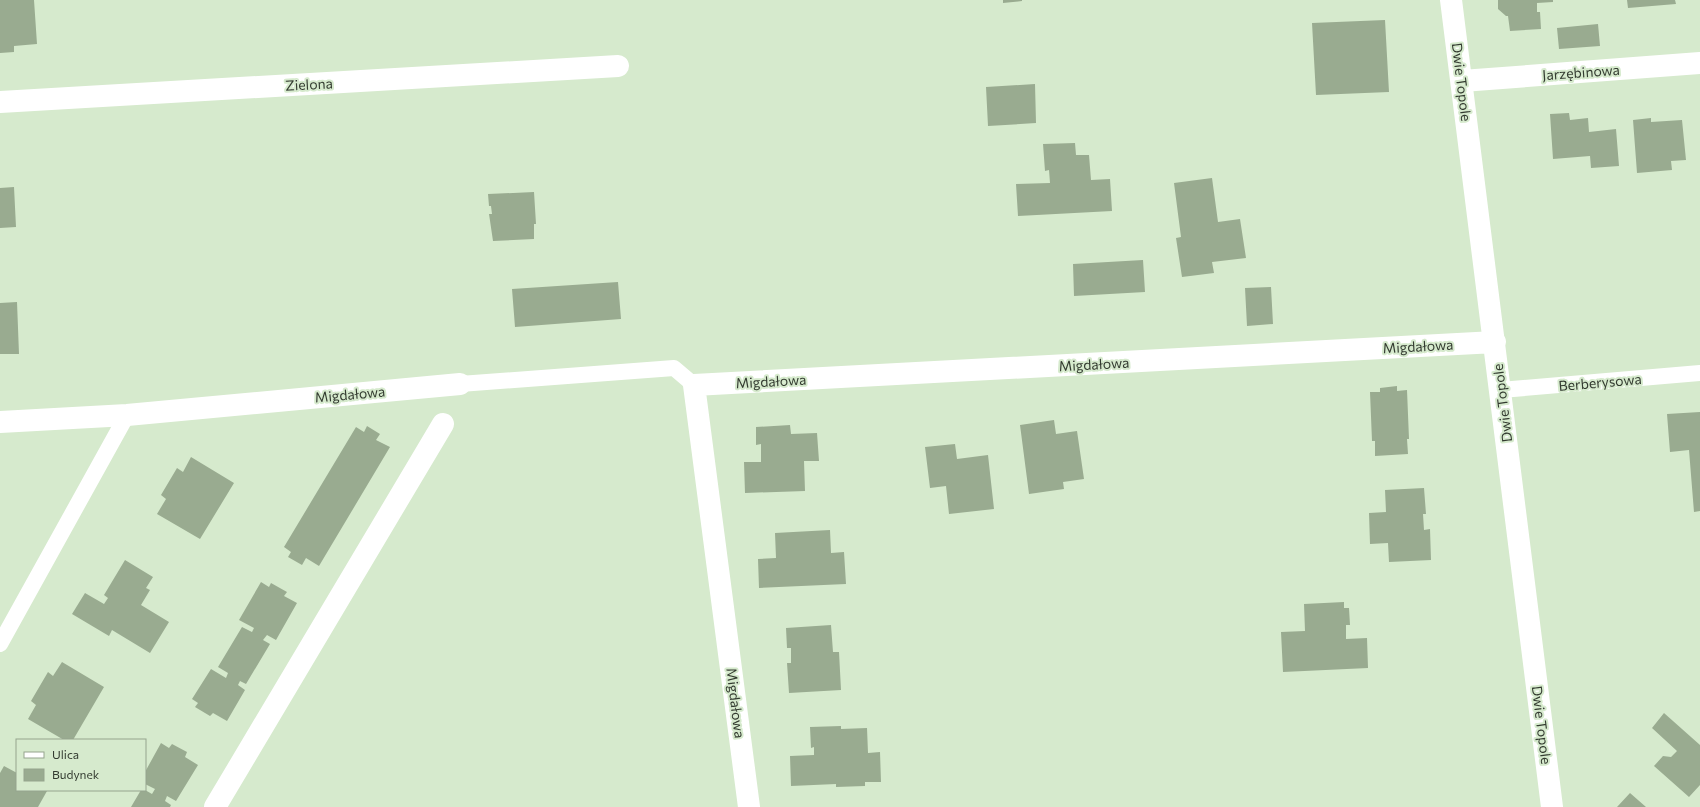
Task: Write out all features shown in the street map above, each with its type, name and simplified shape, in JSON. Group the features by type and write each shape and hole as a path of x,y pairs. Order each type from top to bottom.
{"street":[{"name":"Dwie Topole","path":"1451,0 1552,807"},
{"name":"Jarzębinowa","path":"1462,81 1700,63"},
{"name":"Zielona","path":"0,102 618,66"},
{"name":"Migdałowa","path":"749,807 694,385 1495,342"},
{"name":"Migdałowa","path":"0,422 127,415 460,384"},
{"path":"215,807 443,424"}],"lane":[{"name":"Migdałowa","path":"460,384 674,368 694,385"},
{"name":"Berberysowa","path":"1500,390 1700,373"},
{"path":"0,644 127,415"}],"building":[{"path":"0,0 34,0 37,44 14,46 14,52 0,53"},
{"path":"1003,0 1022,0 1022,1 1003,3"},
{"path":"1498,0 1553,0 1553,2 1537,3 1537,12 1540,12 1541,29 1510,31 1508,16 1498,9"},
{"path":"1627,0 1675,0 1676,4 1628,8"},
{"path":"1385,20 1389,92 1316,95 1312,23"},
{"path":"1598,24 1600,46 1559,49 1557,28"},
{"path":"1035,84 1036,123 988,126 986,87"},
{"path":"1569,113 1570,120 1588,118 1589,132 1616,129 1619,166 1591,168 1590,156 1553,159 1550,114"},
{"path":"1651,118 1651,122 1682,120 1686,160 1671,161 1672,170 1637,173 1633,120"},
{"path":"1075,143 1076,155 1089,155 1091,180 1110,179 1112,211 1018,216 1016,184 1050,183 1049,170 1045,171 1043,144"},
{"path":"1212,178 1218,222 1240,219 1246,258 1212,262 1214,273 1182,277 1176,238 1181,237 1174,183"},
{"path":"14,187 16,227 0,228 0,188"},
{"path":"534,192 536,224 534,224 534,239 493,241 489,214 492,214 491,206 489,206 488,194"},
{"path":"1143,260 1145,292 1074,296 1073,264"},
{"path":"618,282 621,319 515,327 512,289"},
{"path":"1271,287 1273,324 1247,326 1245,288"},
{"path":"17,302 19,354 0,354 0,303"},
{"path":"1397,386 1397,391 1407,390 1409,439 1407,439 1408,454 1375,456 1375,441 1372,441 1370,392 1380,392 1380,388"},
{"path":"1700,412 1700,511 1694,512 1689,450 1670,452 1667,414"},
{"path":"1054,420 1056,434 1077,431 1084,479 1063,482 1064,489 1029,494 1020,425"},
{"path":"790,425 791,434 817,433 819,461 804,461 805,491 745,493 744,462 761,462 761,444 756,445 756,427"},
{"path":"367,426 380,434 376,440 390,447 319,566 306,558 302,565 288,557 291,552 284,547 356,427 364,432"},
{"path":"955,444 957,459 988,455 994,509 949,514 946,486 930,488 925,447"},
{"path":"191,457 234,483 200,539 157,514 166,499 161,495 177,468 183,472"},
{"path":"1424,488 1426,514 1423,514 1424,530 1430,529 1431,560 1389,562 1388,543 1370,544 1369,513 1386,512 1385,490"},
{"path":"830,530 831,553 844,552 846,584 759,588 758,559 776,558 775,533"},
{"path":"125,560 153,577 146,588 150,590 141,605 169,622 150,653 112,630 109,636 72,614 85,593 104,604 108,598 104,595"},
{"path":"261,582 269,587 271,583 287,592 284,596 297,603 276,640 267,635 263,640 270,644 246,684 240,681 238,685 245,690 227,721 213,713 210,716 195,707 198,703 192,699 211,669 226,678 228,673 218,667 242,627 252,632 254,628 239,620"},
{"path":"1344,602 1344,608 1349,608 1350,625 1346,625 1346,639 1367,638 1368,668 1283,672 1281,632 1305,631 1304,604"},
{"path":"831,625 833,652 839,652 841,690 789,693 787,663 791,663 791,648 787,648 786,628"},
{"path":"62,662 104,687 74,739 62,739 28,719 36,705 31,701 48,672 53,676"},
{"path":"1664,713 1700,745 1700,785 1689,797 1654,766 1663,756 1671,757 1677,751 1652,728"},
{"path":"841,726 841,729 867,728 868,753 880,752 881,782 865,782 865,786 836,787 836,784 791,786 790,756 814,755 814,747 811,748 810,727"},
{"path":"161,743 169,748 172,744 187,752 185,757 198,765 176,801 167,796 165,801 171,805 170,807 131,807 140,791 146,791 152,794 155,789 146,784 146,770"},
{"path":"4,766 16,772 16,791 47,791 38,807 0,807 0,773"},
{"path":"1630,793 1646,807 1617,807"}]}
